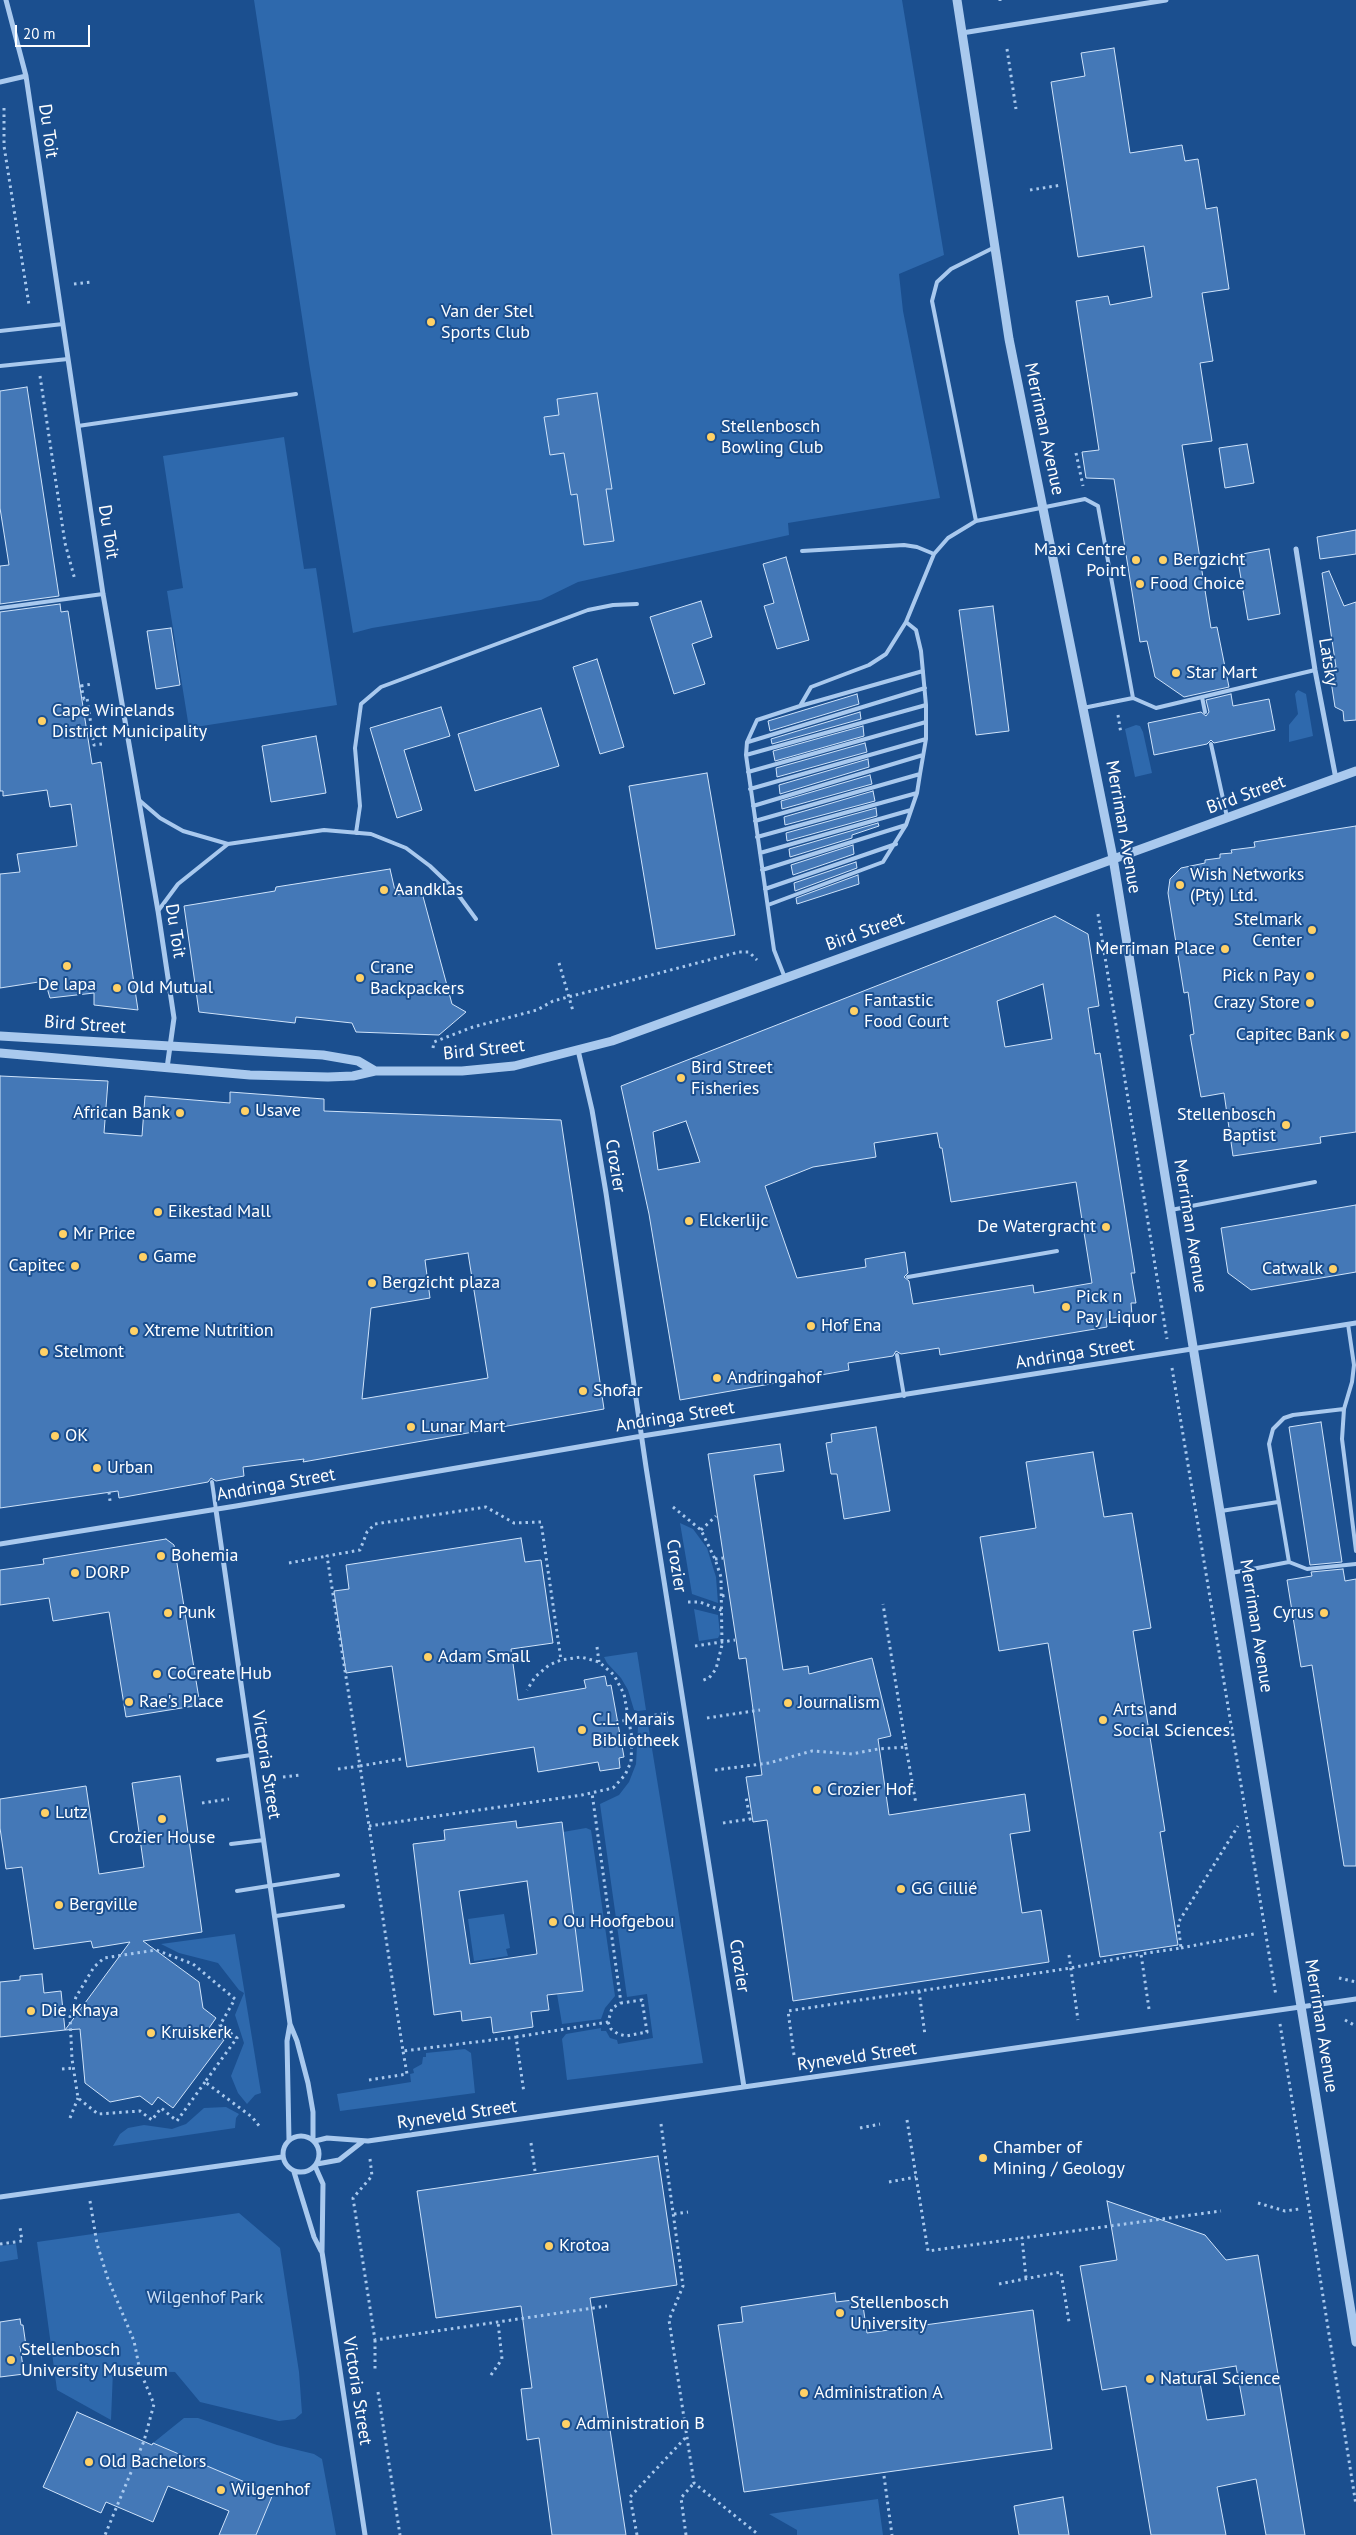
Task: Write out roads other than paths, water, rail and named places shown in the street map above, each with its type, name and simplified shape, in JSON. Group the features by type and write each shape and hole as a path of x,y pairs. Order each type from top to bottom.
{"street":[{"name":"Du Toit","path":"6,0 26,76 103,594 158,911 174,1018 167,1068"},
{"name":"Merriman Avenue","path":"957,0 1009,339 1113,858 1356,2342"},
{"path":"962,33 1166,0"},
{"path":"0,82 26,76"},
{"name":"Latsky","path":"1296,549 1315,670 1336,779"},
{"name":"Bird Street","path":"0,1053 250,1075 328,1077 353,1076 375,1071 462,1071 514,1066 612,1041 1356,771"},
{"name":"Bird Street","path":"0,1036 344,1058 358,1061 375,1071"},
{"name":"Crozier","path":"578,1050 592,1110 601,1165 744,2087"},
{"name":"Andringa Street","path":"0,1544 216,1510 642,1436 1356,1323"},
{"name":"Victoria Street","path":"216,1510 270,1886 276,1916 290,2024 288,2041 289,2140"},
{"name":"Ryneveld Street","path":"314,2141 327,2138 362,2142 1356,1999"},
{"name":"Victoria Street","path":"290,2024 297,2041 308,2082 313,2112 314,2141"},
{"path":"302,2136 314,2141 320,2156 316,2165 303,2173 294,2172 288,2168 282,2157 284,2148 289,2140 302,2136"},
{"name":"Ryneveld Street","path":"316,2165 339,2160 362,2142"},
{"path":"0,2197 282,2157"},
{"name":"Victoria Street","path":"316,2165 323,2184 322,2252 365,2535"},
{"name":"Victoria Street","path":"294,2172 314,2237 322,2252"}],"lane":[{"path":"976,521 932,301 937,282 951,269 995,247"},
{"path":"0,331 63,324"},
{"path":"0,366 68,359"},
{"path":"78,426 296,394"},
{"path":"800,706 811,687 869,665 886,654 906,622 934,554 948,538 976,521 1085,499 1098,506 1133,698"},
{"path":"802,552 904,545 917,547 934,554"},
{"path":"0,608 103,594"},
{"path":"356,833 360,806 356,748 361,704 381,687 588,610 613,605 638,604"},
{"path":"768,905 883,862 896,844 906,825 917,793 926,738 926,705 923,671 916,630 906,622"},
{"path":"1083,708 1133,698 1156,708 1315,670"},
{"path":"785,978 774,950 750,790 746,755 747,742 757,720 923,671"},
{"path":"747,742 925,688"},
{"path":"1202,697 1205,712"},
{"path":"746,755 926,705"},
{"path":"748,772 926,722"},
{"path":"750,790 926,738"},
{"path":"1210,744 1228,819"},
{"path":"753,806 923,755"},
{"path":"755,822 920,774"},
{"path":"757,837 917,793"},
{"path":"138,799 160,818 183,832 228,844 324,830 371,834 406,848 430,866 454,890 476,919"},
{"path":"760,853 911,810"},
{"path":"762,870 906,825"},
{"path":"158,911 178,884 228,844"},
{"path":"765,889 896,844"},
{"path":"1171,1210 1314,1182"},
{"path":"908,1276 1057,1251"},
{"path":"1348,1324 1354,1365 1354,1382 1344,1408 1342,1439 1356,1551"},
{"path":"897,1355 904,1396"},
{"path":"1289,1562 1269,1444 1273,1429 1284,1418 1293,1415 1344,1408"},
{"path":"212,1482 216,1510"},
{"path":"1221,1511 1278,1502"},
{"path":"1231,1573 1289,1562 1307,1569 1356,1564"},
{"path":"218,1760 251,1755"},
{"path":"231,1844 264,1840"},
{"path":"237,1892 338,1875"},
{"path":"276,1916 343,1906"}],"place":[{"name":"Van der Stel Sports Club","path":"431,322"},
{"name":"Stellenbosch Bowling Club","path":"711,437"},
{"name":"Maxi Centre Point","path":"1136,560"},
{"name":"Bergzicht","path":"1163,560"},
{"name":"Food Choice","path":"1140,584"},
{"name":"Star Mart","path":"1176,673"},
{"name":"Cape Winelands District Municipality","path":"42,721"},
{"name":"Wish Networks (Pty) Ltd.","path":"1180,885"},
{"name":"Aandklas","path":"384,890"},
{"name":"Stelmark Center","path":"1312,930"},
{"name":"Merriman Place","path":"1225,949"},
{"name":"De lapa","path":"67,966"},
{"name":"Pick n Pay","path":"1310,976"},
{"name":"Crane Backpackers","path":"360,978"},
{"name":"Old Mutual","path":"117,988"},
{"name":"Crazy Store","path":"1310,1003"},
{"name":"Fantastic Food Court","path":"854,1011"},
{"name":"Capitec Bank","path":"1345,1035"},
{"name":"Bird Street Fisheries","path":"681,1078"},
{"name":"Usave","path":"245,1111"},
{"name":"African Bank","path":"180,1113"},
{"name":"Stellenbosch Baptist","path":"1286,1125"},
{"name":"Eikestad Mall","path":"158,1212"},
{"name":"Elckerlijc","path":"689,1221"},
{"name":"De Watergracht","path":"1106,1227"},
{"name":"Mr Price","path":"63,1234"},
{"name":"Game","path":"143,1257"},
{"name":"Capitec","path":"75,1266"},
{"name":"Catwalk","path":"1333,1269"},
{"name":"Bergzicht plaza","path":"372,1283"},
{"name":"Pick n Pay Liquor","path":"1066,1307"},
{"name":"Hof Ena","path":"811,1326"},
{"name":"Xtreme Nutrition","path":"134,1331"},
{"name":"Stelmont","path":"44,1352"},
{"name":"Andringahof","path":"717,1378"},
{"name":"Shofar","path":"583,1391"},
{"name":"Lunar Mart","path":"411,1427"},
{"name":"OK","path":"55,1436"},
{"name":"Urban","path":"97,1468"},
{"name":"Bohemia","path":"161,1556"},
{"name":"DORP","path":"75,1573"},
{"name":"Punk","path":"168,1613"},
{"name":"Cyrus","path":"1324,1613"},
{"name":"Adam Small","path":"428,1657"},
{"name":"CoCreate Hub","path":"157,1674"},
{"name":"Rae's Place","path":"129,1702"},
{"name":"Journalism","path":"788,1703"},
{"name":"Arts and Social Sciences","path":"1103,1720"},
{"name":"C.L. Marais Bibliotheek","path":"582,1730"},
{"name":"Crozier Hof","path":"817,1790"},
{"name":"Lutz","path":"45,1813"},
{"name":"Crozier House","path":"162,1819"},
{"name":"GG Cillié","path":"901,1889"},
{"name":"Bergville","path":"59,1905"},
{"name":"Ou Hoofgebou","path":"553,1922"},
{"name":"Die Khaya","path":"31,2011"},
{"name":"Kruiskerk","path":"151,2033"},
{"name":"Chamber of Mining / Geology","path":"983,2158"},
{"name":"Krotoa","path":"549,2246"},
{"name":"Stellenbosch University","path":"840,2313"},
{"name":"Stellenbosch University Museum","path":"11,2360"},
{"name":"Natural Science","path":"1150,2379"},
{"name":"Administration A","path":"804,2393"},
{"name":"Administration B","path":"566,2424"},
{"name":"Old Bachelors","path":"89,2462"},
{"name":"Wilgenhof","path":"221,2490"}],"park label":[{"name":"Wilgenhof Park","path":"205,2298"}]}
